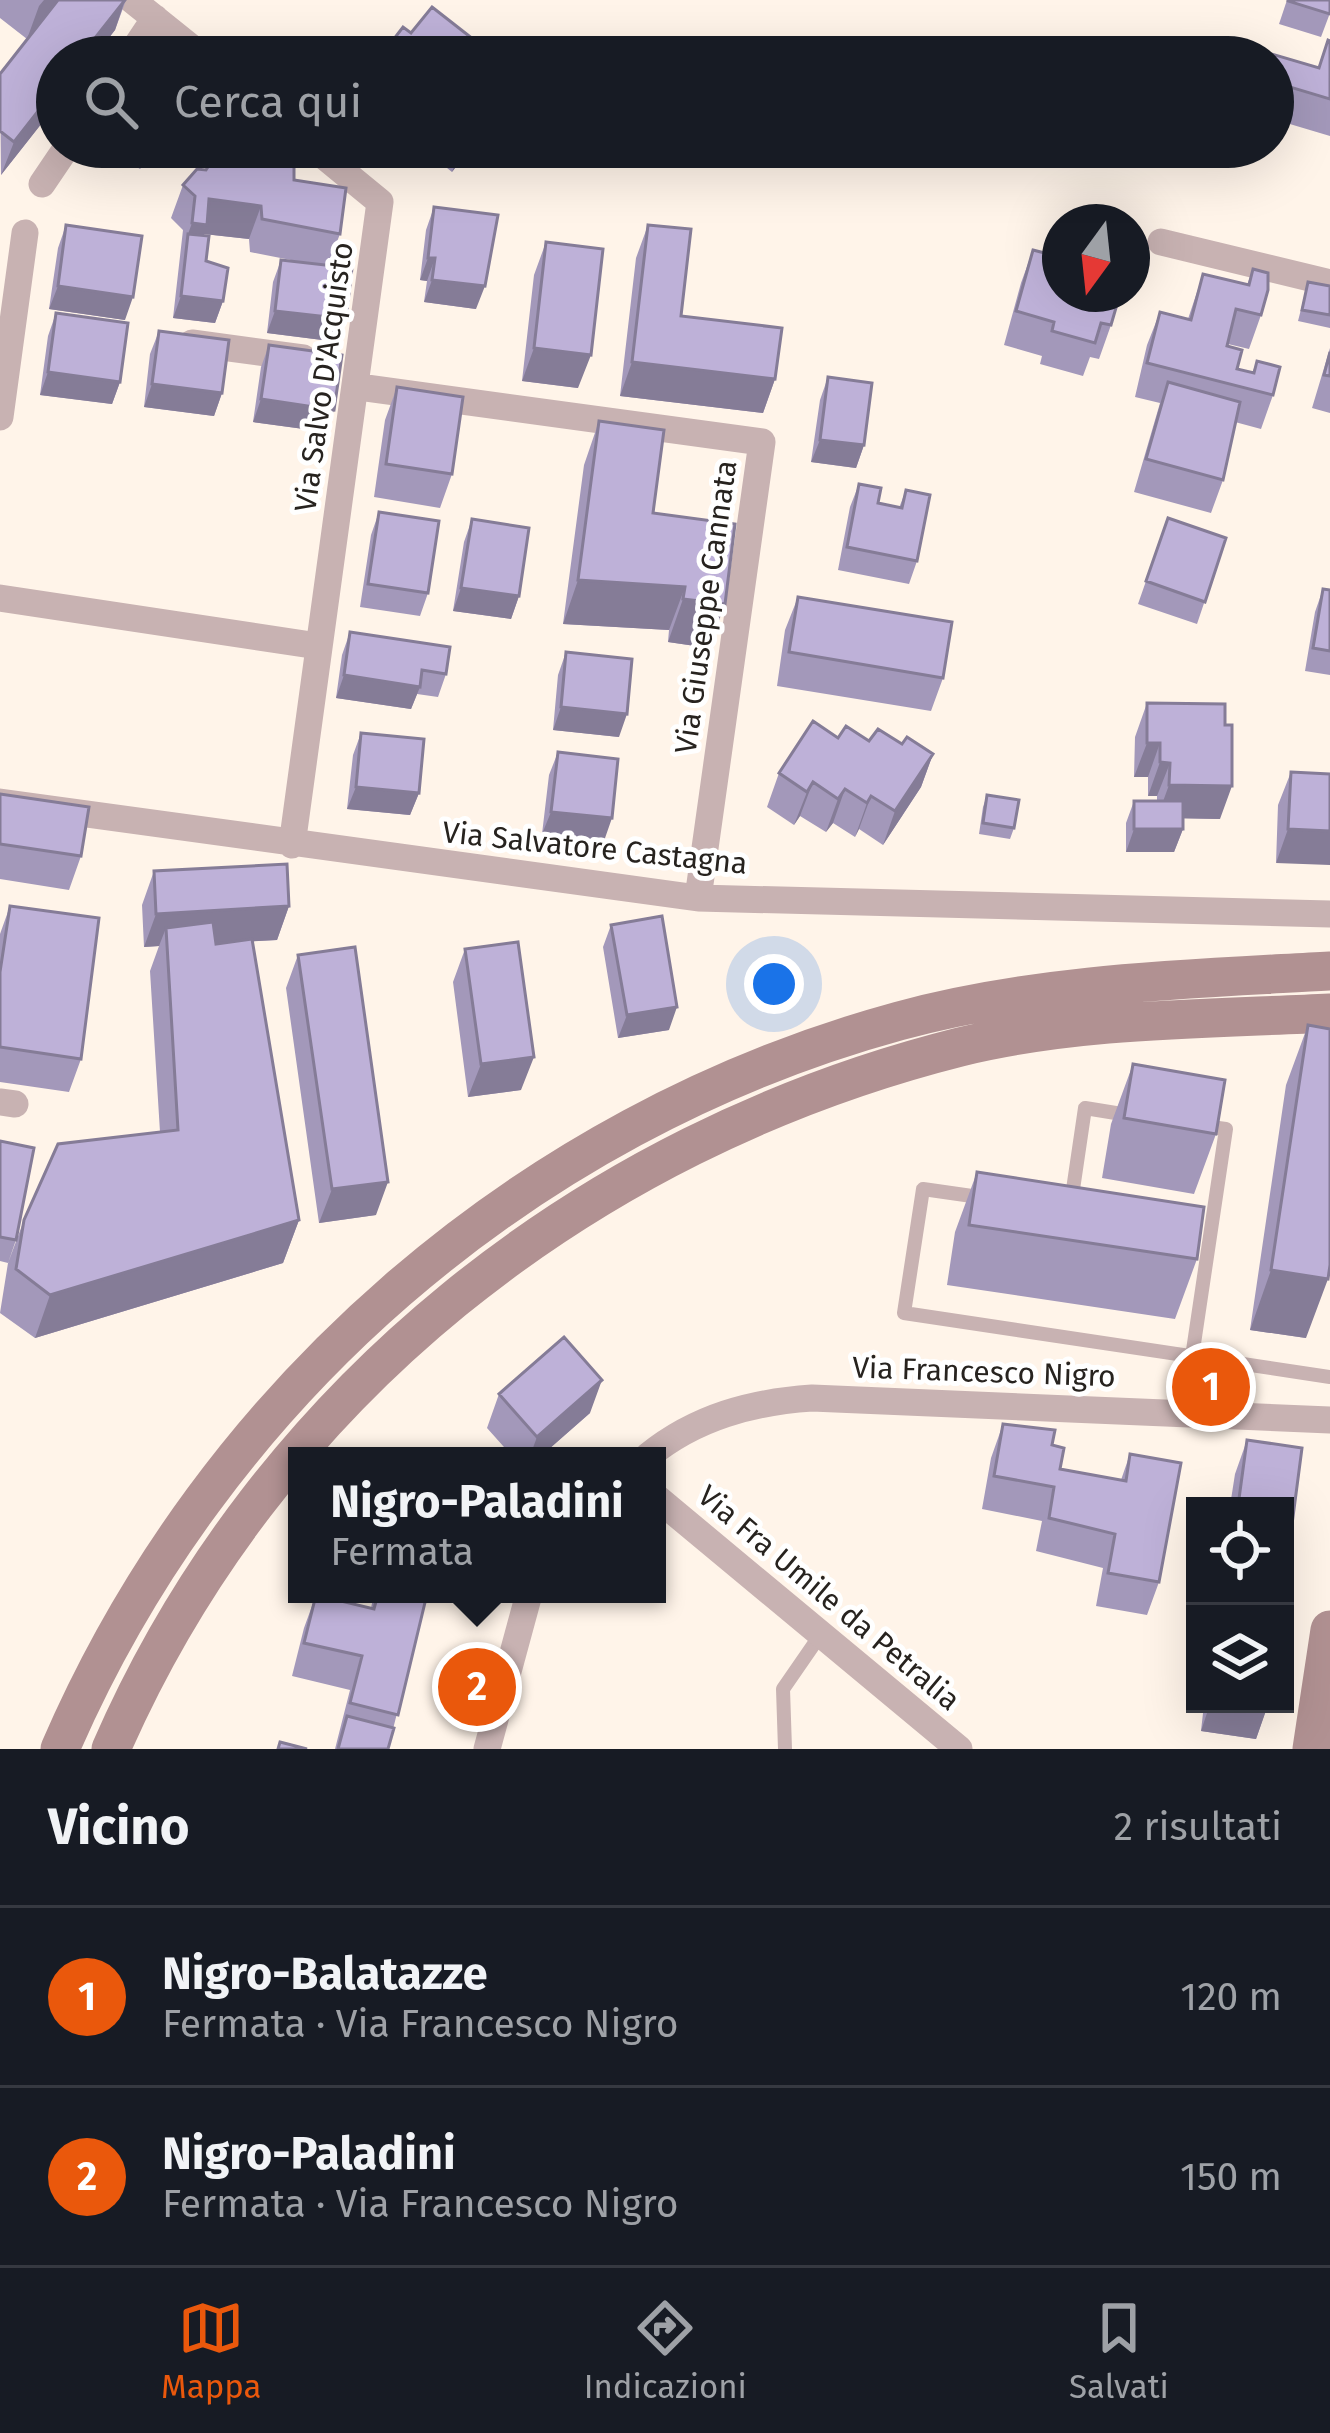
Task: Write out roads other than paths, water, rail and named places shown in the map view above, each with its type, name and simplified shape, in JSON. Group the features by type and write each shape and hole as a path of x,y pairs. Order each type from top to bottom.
{"street":[{"path":"132,0 177,36"},
{"path":"143,36 155,18"},
{"path":"42,184 53,168"},
{"name":"Via Salvo D'Acquisto","path":"292,845 360,376 380,202 339,168"},
{"path":"0,416 9,287 25,233"},
{"path":"1161,242 1330,283"},
{"path":"165,339 360,376"},
{"name":"Via Giuseppe Cannata","path":"360,376 762,442 698,898"},
{"path":"0,598 318,646"},
{"name":"Via Salvatore Castagna","path":"0,802 698,898 1330,914"},
{"path":"60,1749 90,1679 161,1557 221,1475 372,1312 442,1248 534,1184 640,1122 769,1061 903,1020 1041,994 1330,971"},
{"path":"301,1447 398,1346 499,1261 611,1188 736,1122 830,1084 965,1046 1103,1027 1330,1013"},
{"name":"Via Francesco Nigro","path":"663,1447 714,1417 762,1401 812,1398 1330,1420"},
{"path":"111,1749 136,1693 211,1568 288,1465"},
{"name":"Via Fra Umile da Petralia","path":"666,1505 956,1748"},
{"path":"487,1749 527,1603"},
{"path":"1312,1749 1330,1630"}],"lane":[{"path":"1070,1210 1084,1108 1155,1119"},
{"path":"1179,1122 1226,1129 1192,1357"},
{"path":"1006,1201 923,1189 904,1313 1330,1377"},
{"path":"1048,1207 1093,1214"},
{"path":"1187,1228 1211,1232"},
{"path":"785,1749 783,1689 821,1634"}],"place":[{"name":"Nigro-Balatazze","path":"1211,1387"},
{"name":"Nigro-Paladini","path":"477,1687"}]}
